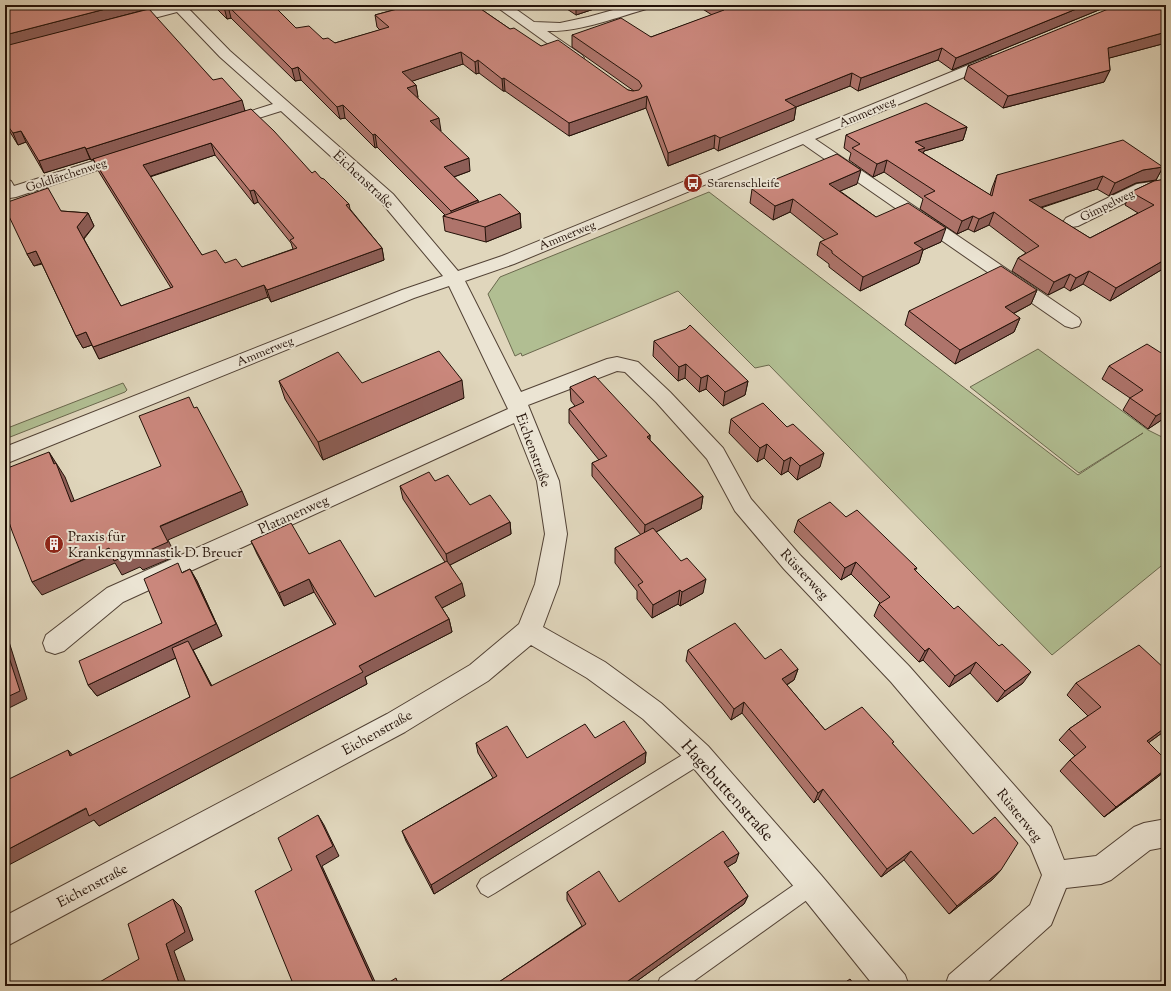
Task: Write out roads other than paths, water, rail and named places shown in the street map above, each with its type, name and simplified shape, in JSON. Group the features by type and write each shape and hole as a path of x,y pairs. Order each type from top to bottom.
{"street":[{"path":"501,5 589,66"},
{"path":"532,26 560,27 590,21 645,5"},
{"path":"112,25 179,6"},
{"name":"Eichenstraße","path":"5,932 396,723 479,672 529,631 547,584 556,534 548,481 518,407 454,278 387,198 225,54 179,6"},
{"name":"Ammerweg","path":"5,456 408,294 508,260 1004,55"},
{"path":"214,128 282,106"},
{"path":"804,138 1072,322"},
{"name":"Goldlärchenweg","path":"7,191 138,152"},
{"name":"Gimpelweg","path":"1072,222 1143,187 1166,185"},
{"name":"Rüsterweg","path":"518,407 607,366 618,364 631,367 663,397 715,454 743,505 792,562 900,674 1041,837 1056,875"},
{"name":"Platanenweg","path":"55,643 115,595 518,407"},
{"name":"Hagebuttenstraße","path":"529,631 596,670 652,711 699,755 811,885 894,986"},
{"path":"960,986 1041,915 1056,875 1101,870 1144,837 1166,833"}],"lane":[{"path":"488,886 699,755"},
{"path":"668,986 811,885"}],"place":[{"name":"Starenschleife","path":"693,183"},
{"name":"Praxis für Krankengymnastik D. Breuer","path":"54,544"}]}
